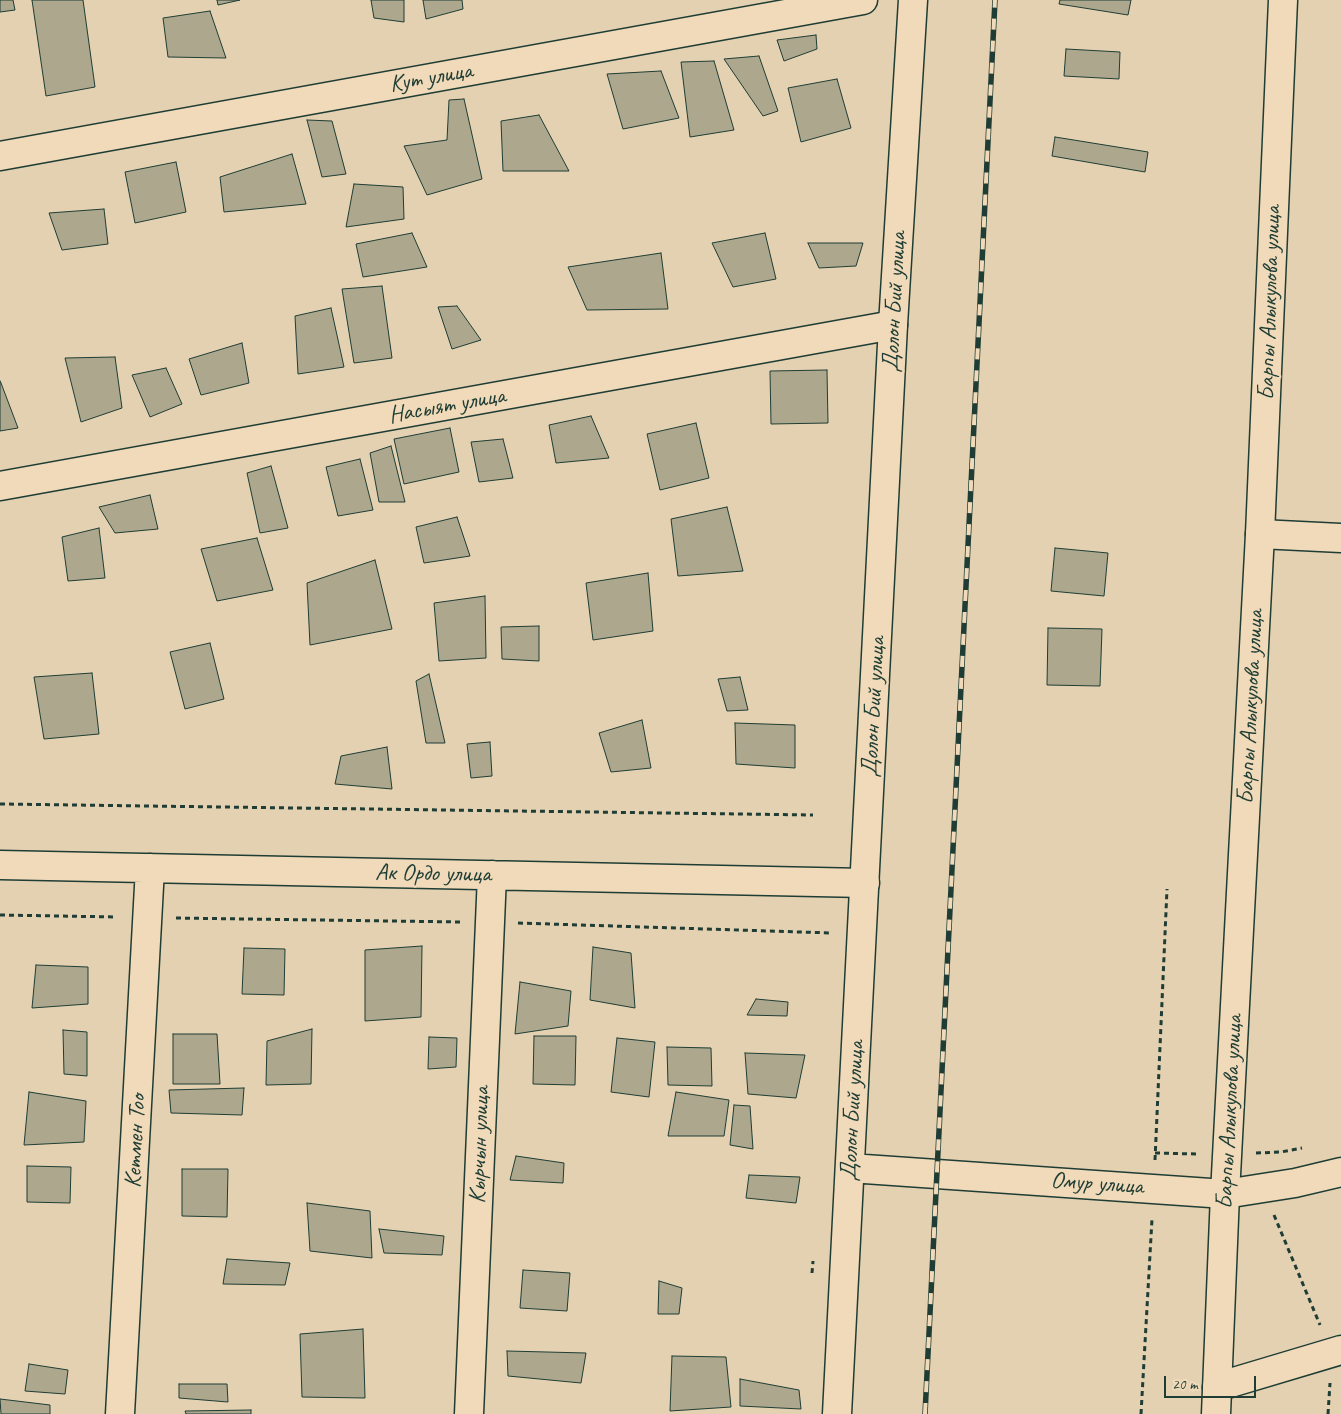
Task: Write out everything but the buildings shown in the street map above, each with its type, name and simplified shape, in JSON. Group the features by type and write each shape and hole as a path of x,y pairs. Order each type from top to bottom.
{"street":[{"name":"Кут улица","path":"0,156 863,0"},
{"name":"Долон Бий улица","path":"837,1414 893,325 913,0"},
{"name":"Барпы Алыкулова улица","path":"1216,1414 1225,1194 1260,534 1283,0"},
{"name":"Насыят улица","path":"0,486 893,325"},
{"path":"1260,534 1341,538"},
{"name":"Ак Ордо улица","path":"0,865 865,883"},
{"name":"Кетмен Тоо","path":"120,1414 150,868"},
{"name":"Кырчын улица","path":"469,1414 492,875"},
{"name":"Омур улица","path":"850,1168 1225,1194 1277,1186 1341,1172"},
{"path":"1217,1387 1336,1351"}],"path":[{"path":"0,804 813,814"},
{"path":"1141,1414 1154,1188 1167,889"},
{"path":"0,915 489,923 832,933"},
{"path":"1281,1152 1274,1216 1336,1351 1328,1414"}],"railway":[{"path":"925,1414 995,0"}]}
